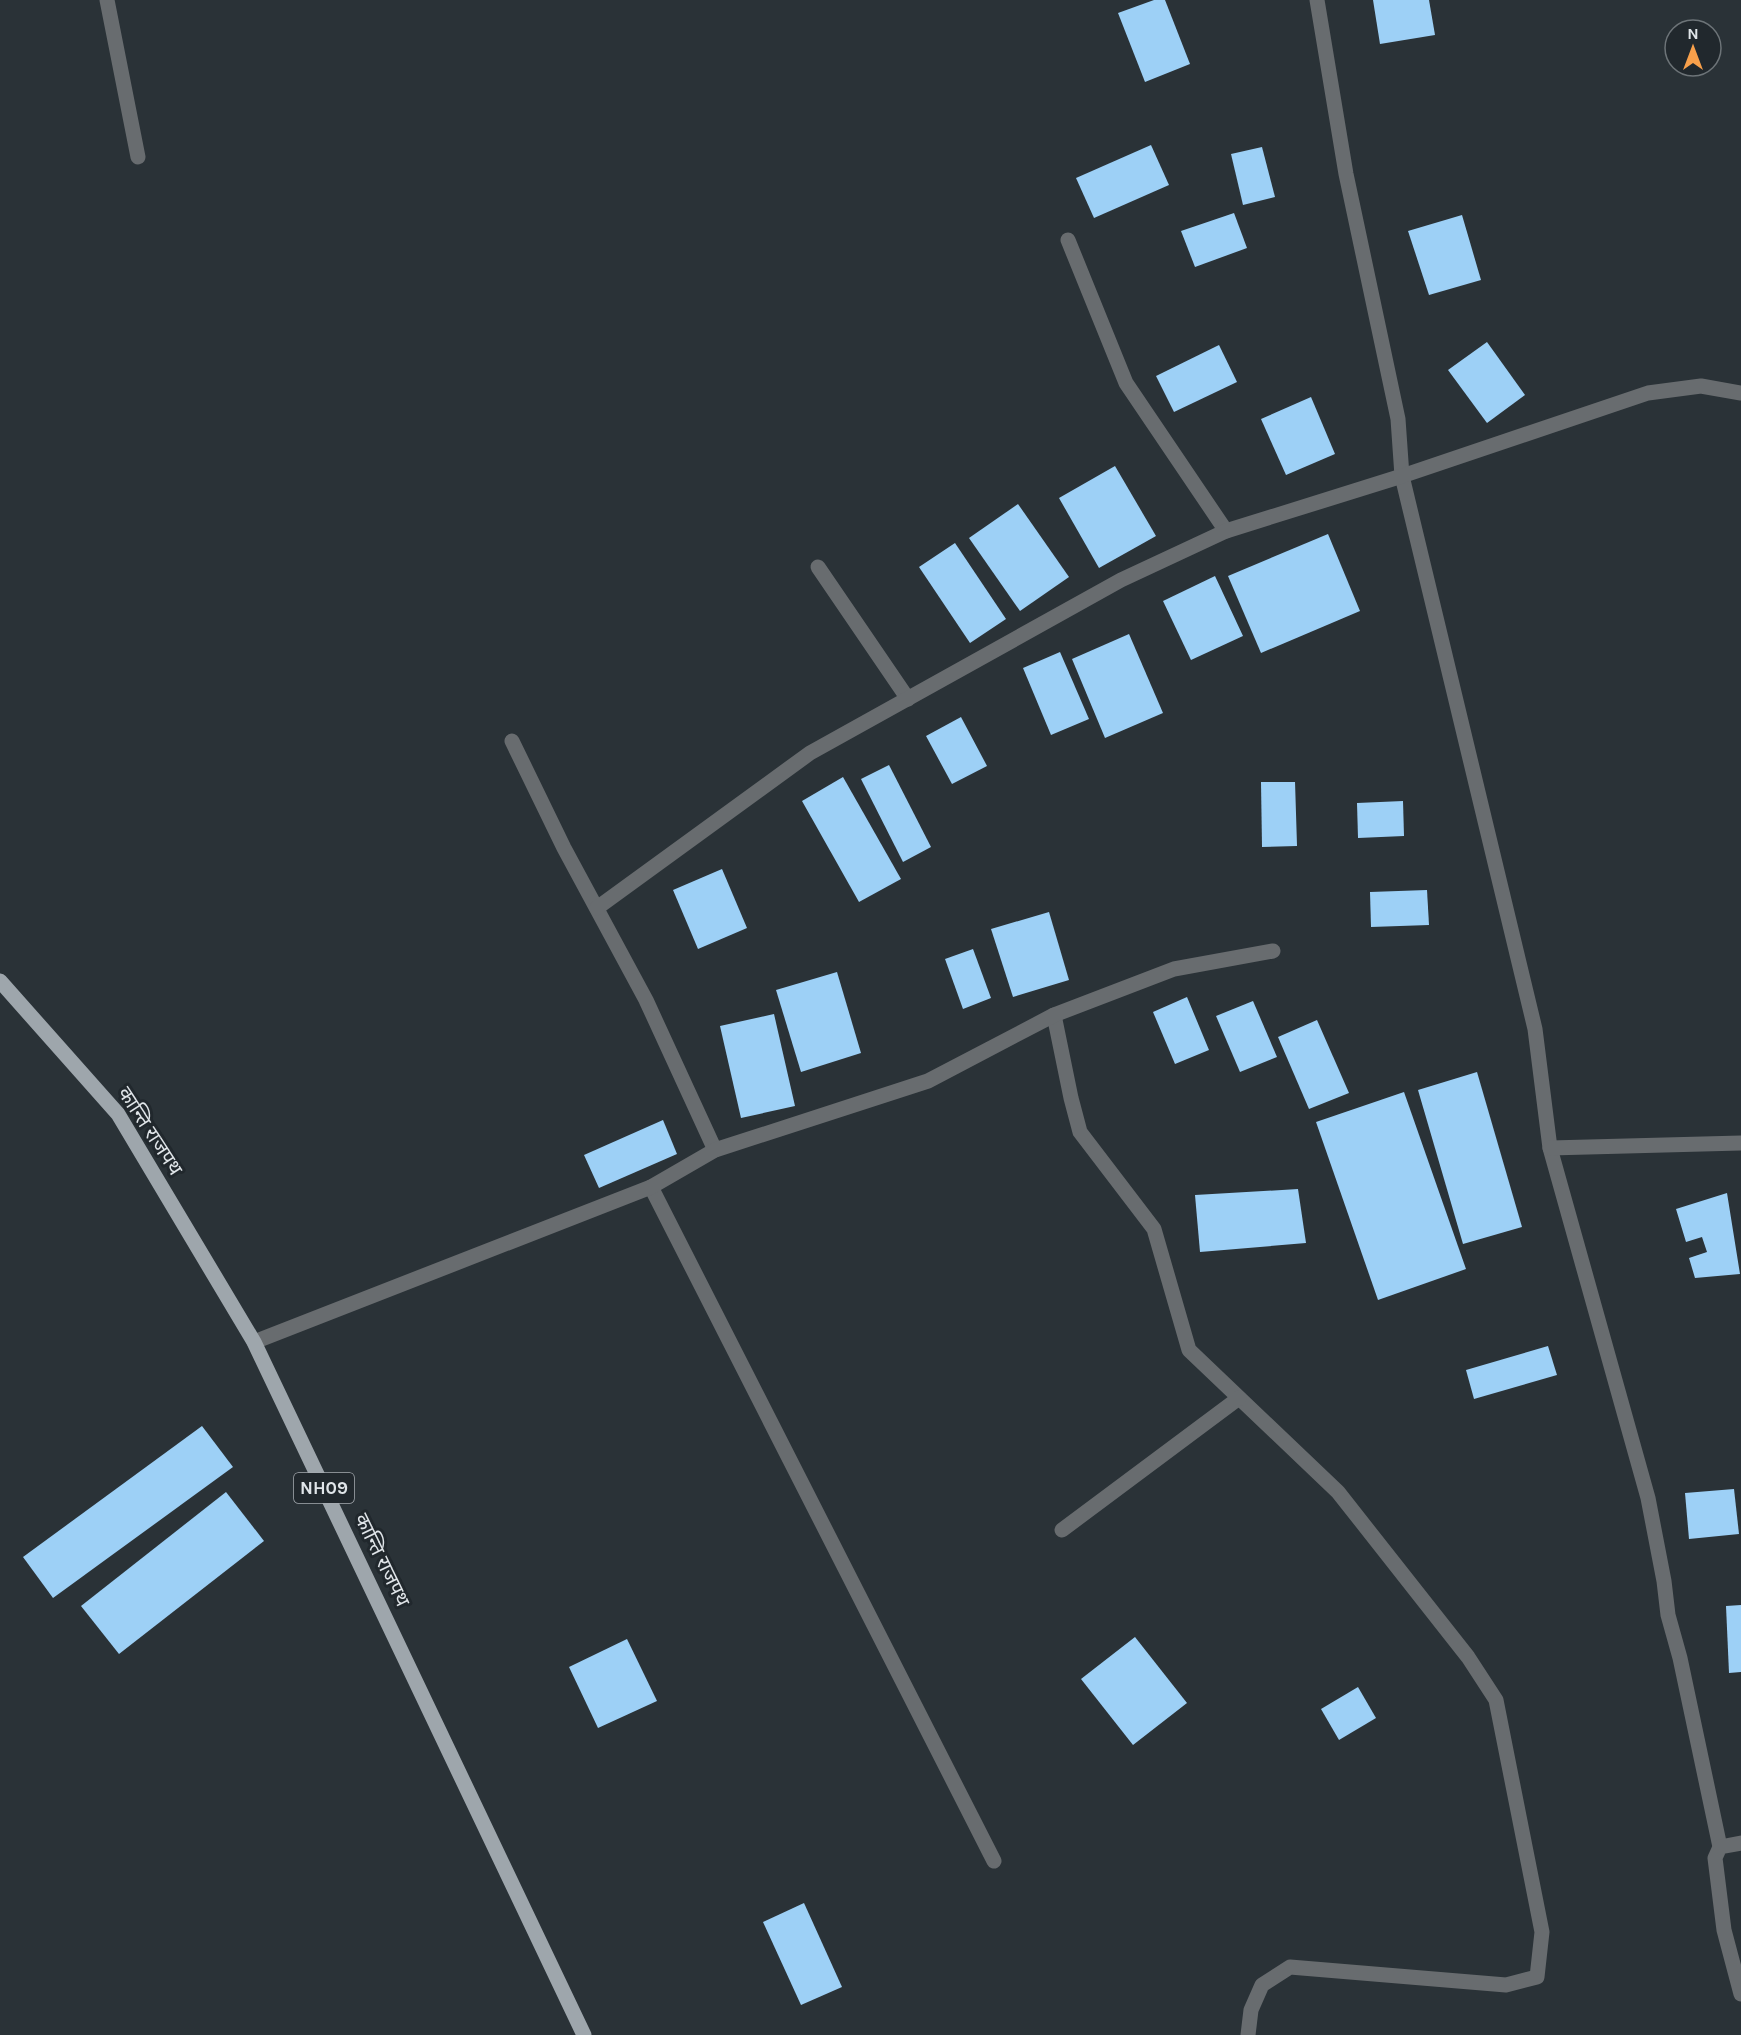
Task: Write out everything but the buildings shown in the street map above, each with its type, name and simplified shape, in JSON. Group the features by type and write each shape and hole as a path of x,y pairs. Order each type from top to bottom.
{"main road":[{"name":"कान्ति राजपथ","path":"0,981 118,1114 254,1342 402,1648 584,2035"}],"street":[{"path":"107,0 138,157"},
{"path":"1317,0 1346,174 1398,419 1402,476 1536,1029 1550,1148 1648,1497 1668,1615 1680,1658 1720,1847 1715,1858 1716,1875 1724,1930 1741,1994"},
{"path":"1068,240 1126,383 1226,531"},
{"path":"597,908 810,753 1121,580 1226,531 1402,476 1648,393 1701,386 1741,393"},
{"path":"818,567 908,699"},
{"path":"512,741 564,848 646,1000 715,1150"},
{"path":"254,1342 651,1187 715,1150 928,1081 1054,1015 1174,969 1274,951"},
{"path":"1054,1015 1080,1132 1154,1228 1189,1350 1338,1492 1468,1657 1496,1700 1542,1932 1537,1977 1506,1985 1290,1967 1262,1985 1251,2010 1248,2035"},
{"path":"1550,1148 1741,1143"},
{"path":"651,1187 994,1861"},
{"path":"1062,1530 1239,1398"},
{"path":"1720,1847 1741,1843"}]}
